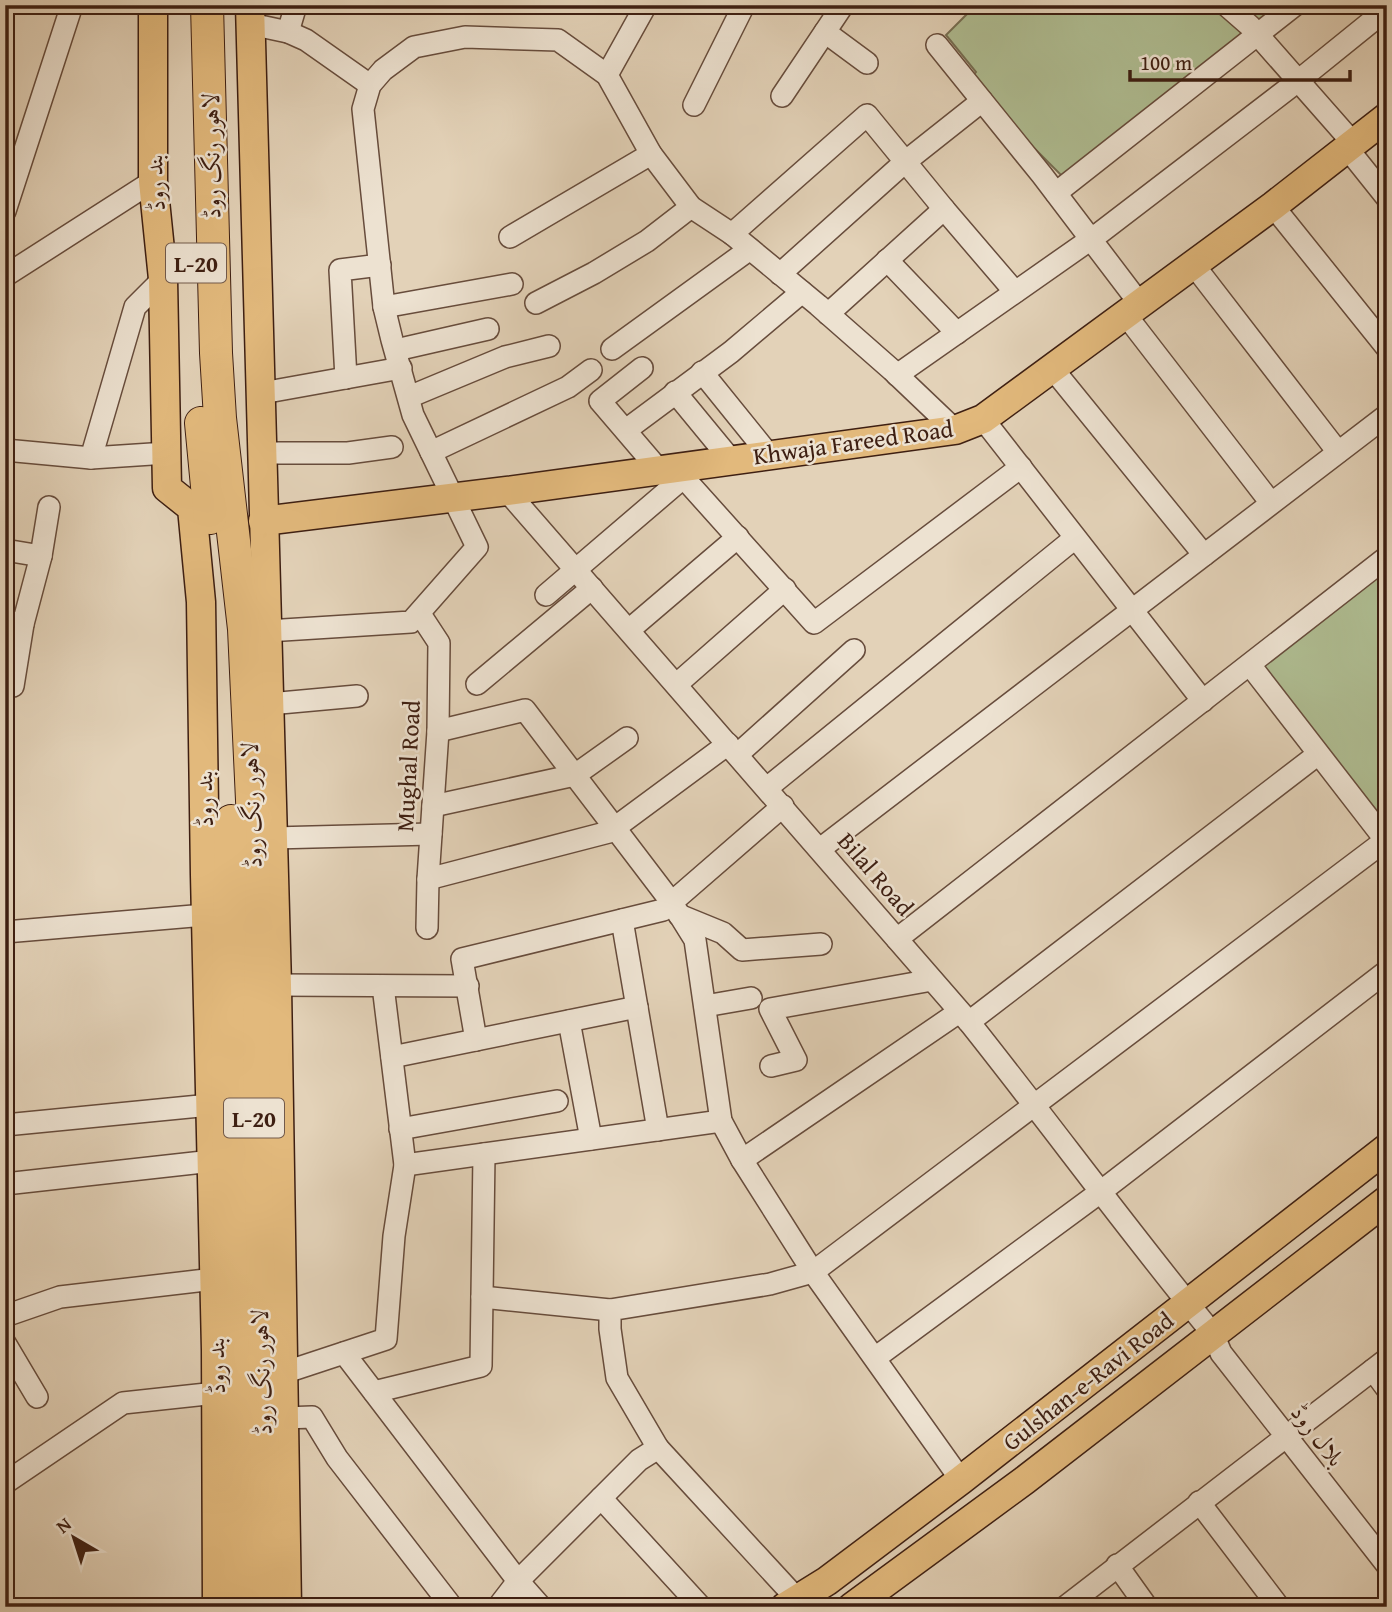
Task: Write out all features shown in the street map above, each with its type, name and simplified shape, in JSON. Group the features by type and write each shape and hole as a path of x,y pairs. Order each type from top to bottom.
{"highway":[{"name":"لاہور رنگ روڈ","path":"189,5 199,407 211,519 244,631 233,842 228,1066 237,1607"},
{"name":"لاہور رنگ روڈ","path":"207,5 216,353 244,631 254,843 253,1067 267,1607"}],"main road":[{"name":"بند روڈ","path":"153,5 153,181 163,279 167,488 192,508 201,602 216,1393 217,1607"},
{"path":"251,15 263,521 244,631 269,704 277,985 287,1607"},
{"name":"Khwaja Fareed Road","path":"263,521 673,472 731,460 955,430 983,419 1273,206 1387,117"},
{"name":"Gulshan-e-Ravi Road","path":"791,1603 827,1581 961,1480 1387,1148"},
{"name":"Gulshan-e-Ravi Road","path":"856,1605 1025,1480 1387,1200"},
{"path":"827,1581 856,1605"}],"street":[{"path":"5,211 72,5"},
{"path":"288,32 296,5"},
{"path":"607,75 646,5"},
{"path":"694,105 744,5"},
{"path":"782,96 843,5"},
{"path":"1226,5 1258,35 1298,81 1387,198"},
{"path":"1056,193 1295,5"},
{"path":"897,375 1091,239 1298,81 1387,9"},
{"path":"251,15 306,40 370,85"},
{"path":"825,32 867,64"},
{"path":"244,631 411,622 477,547 413,415 384,307 363,109 370,85 383,70 414,47 466,37 558,40 607,75 652,154 691,207 750,248 897,375 955,430"},
{"path":"937,45 1091,239 1132,309 1271,503"},
{"path":"780,274 905,162 982,101"},
{"path":"733,234 867,115 1015,292"},
{"path":"510,237 652,154"},
{"path":"5,276 153,181"},
{"path":"1273,206 1387,348"},
{"path":"536,303 594,273 646,241 691,207"},
{"path":"828,314 944,209"},
{"path":"612,349 750,248"},
{"path":"887,260 957,332"},
{"path":"1193,264 1338,452"},
{"path":"346,378 340,270 380,265"},
{"path":"91,458 135,307 163,279"},
{"path":"384,307 512,284"},
{"path":"626,430 731,352 802,292"},
{"path":"262,393 346,378 488,329"},
{"path":"409,397 505,357 549,346"},
{"path":"642,368 600,401 626,430 738,537 814,623 1021,467"},
{"path":"1052,368 1204,555"},
{"path":"431,452 568,387 591,370"},
{"path":"702,372 769,455"},
{"path":"675,392 731,460"},
{"path":"820,849 1387,415"},
{"path":"983,419 1203,701"},
{"path":"263,453 348,453 392,447"},
{"path":"5,450 91,458 167,453"},
{"path":"546,595 576,569 673,472"},
{"name":"Bilal Road","path":"508,491 964,1017 1188,1304"},
{"path":"16,687 14,623 41,556 50,507"},
{"path":"629,630 738,537"},
{"path":"766,788 1075,538"},
{"path":"5,550 41,556"},
{"path":"897,939 1387,557"},
{"path":"477,684 592,588"},
{"path":"677,684 785,589"},
{"name":"Mughal Road","path":"420,614 439,643 438,731 427,928"},
{"path":"428,879 609,832 733,749 854,650"},
{"path":"482,1297 610,1310 770,1284 813,1272 1386,841 1250,665"},
{"path":"269,704 356,696"},
{"path":"438,731 525,710 676,909 695,940 721,1121 742,1160 813,1272 961,1480"},
{"path":"433,806 575,775 627,738"},
{"path":"742,1160 964,1017 1317,755"},
{"path":"676,909 783,806"},
{"path":"273,838 431,834"},
{"path":"476,1040 463,959 676,909 723,933 742,950 821,944"},
{"path":"5,932 205,915"},
{"path":"622,920 658,1130"},
{"path":"875,1358 1100,1193 1387,971"},
{"path":"771,1066 796,1060 770,1009 932,980"},
{"path":"277,985 468,986"},
{"path":"283,1373 386,1339 394,1236 405,1165 383,986"},
{"path":"705,1006 751,998"},
{"path":"392,1057 637,1007"},
{"path":"569,1021 591,1139"},
{"path":"400,1129 557,1101"},
{"path":"5,1125 210,1105"},
{"path":"405,1165 721,1121"},
{"path":"373,1392 481,1366 484,1154"},
{"path":"5,1184 212,1161"},
{"path":"5,1316 60,1297 214,1279"},
{"name":"بلال روڈ","path":"1188,1304 1213,1334 1221,1353 1387,1565"},
{"path":"610,1310 617,1378 658,1448 791,1603"},
{"path":"5,1343 37,1397"},
{"path":"344,1353 518,1581 541,1607"},
{"path":"1065,1607 1117,1564 1380,1365 1387,1389"},
{"path":"5,1483 123,1403 216,1393"},
{"path":"284,1418 312,1417 337,1458 452,1607"},
{"path":"498,1607 518,1581 639,1460 658,1448"},
{"path":"601,1498 701,1607"},
{"path":"1199,1502 1279,1607"},
{"path":"1117,1564 1147,1607"}],"green space":[{"path":"961,5 1281,5 1063,177 968,82 976,72 946,35 967,14"},
{"path":"1387,563 1387,824 1259,664"}]}
